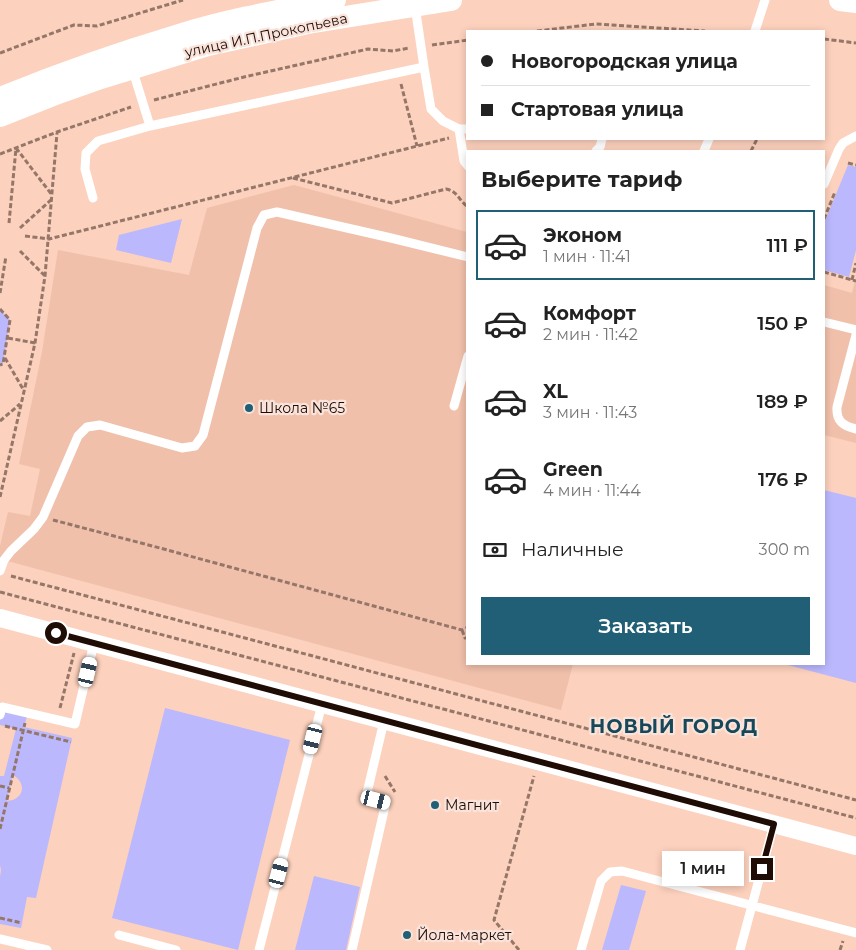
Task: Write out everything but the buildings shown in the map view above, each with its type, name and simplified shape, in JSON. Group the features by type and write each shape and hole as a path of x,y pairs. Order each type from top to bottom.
{"street":[{"name":"улица И.П.Прокопьева","path":"129,60 181,34 335,0"},
{"name":"улица И.П.Прокопьева","path":"0,98 129,60 415,3 451,0"},
{"path":"840,0 856,2"},
{"name":"улица И.П.Прокопьева","path":"0,116 53,95 99,70"},
{"path":"0,618 856,846"}],"lane":[{"path":"755,30 765,0"},
{"path":"415,3 431,109 443,121 462,131 464,161 466,164"},
{"path":"129,60 150,126"},
{"path":"93,198 85,169 86,152 98,141 150,126 424,67"},
{"path":"825,181 838,148 856,136"},
{"path":"0,571 4,560 11,551 34,529 43,517 78,436 87,427 100,425 182,448 195,446 203,435 257,228 264,215 277,212 466,257"},
{"path":"825,322 856,330"},
{"path":"856,336 837,407 839,420 844,425 856,429"},
{"path":"454,406 466,363"},
{"path":"0,715 2,707 76,724 94,643"},
{"path":"259,950 322,704"},
{"path":"352,950 386,802 366,797 384,721"},
{"path":"740,950 774,824"},
{"path":"581,950 601,881 610,872 622,872 856,933"},
{"path":"119,935 176,950"},
{"path":"0,939 47,950"}],"path":[{"path":"0,53 74,25 97,26 183,0"},
{"path":"545,30 596,24 689,30"},
{"path":"825,39 856,43"},
{"path":"429,45 466,40"},
{"path":"150,101 244,77 368,49 393,51 412,48"},
{"path":"399,73 417,146"},
{"path":"0,154 57,132 136,106"},
{"path":"25,236 48,239 417,146 462,131"},
{"path":"0,497 35,342 45,276 57,132"},
{"path":"16,148 52,197"},
{"path":"10,223 16,148"},
{"path":"848,163 856,165"},
{"path":"292,178 392,203 446,189 455,193 466,205"},
{"path":"20,228 52,197"},
{"path":"20,251 45,276"},
{"path":"0,293 6,256"},
{"path":"825,272 854,280 856,263"},
{"path":"0,309 10,320 3,364 0,365"},
{"path":"8,338 35,342"},
{"path":"4,358 24,390"},
{"path":"0,421 21,403"},
{"path":"0,479 3,483"},
{"path":"43,517 462,630 466,628"},
{"path":"10,576 856,800"},
{"path":"0,592 856,818"},
{"path":"462,630 466,638"},
{"path":"51,706 60,708 75,650"},
{"path":"0,829 28,713"},
{"path":"0,725 71,742"},
{"path":"519,950 494,920 535,770"},
{"path":"0,786 10,788"},
{"path":"0,918 22,923"}],"shaded area":[{"path":"848,165 856,167 856,250 849,277 825,270 825,221"},
{"name":"Школа №65","path":"294,185 466,232 466,665 573,665 561,710 0,559 0,546 8,512 30,516 40,469 19,464 42,352 58,250 189,275 207,208"},
{"path":"182,219 171,263 116,250 119,235"},
{"path":"856,277 856,443 825,435 825,285 852,293"},
{"path":"0,309 10,320 3,364 0,365"},
{"path":"825,490 856,498 856,683 788,665 825,665"},
{"path":"2,707 28,713 24,727 72,738 36,898 27,897 21,928 0,924 0,776 4,776 16,729 0,725","holes":["13,775 21,783 22,791 17,798 7,801"]},
{"path":"165,708 290,740 238,950 112,918"},
{"path":"314,876 360,887 346,950 295,950"},
{"path":"621,885 646,891 629,950 602,950"}],"place":[{"name":"Школа №65","path":"249,408"},
{"name":"Магнит","path":"435,805"},
{"name":"Йола-маркет","path":"407,935"}],"district":[{"name":"НОВЫЙ ГОРОД","path":"674,726"}],"route":[{"path":"56,633 774,824 762,869"}]}
